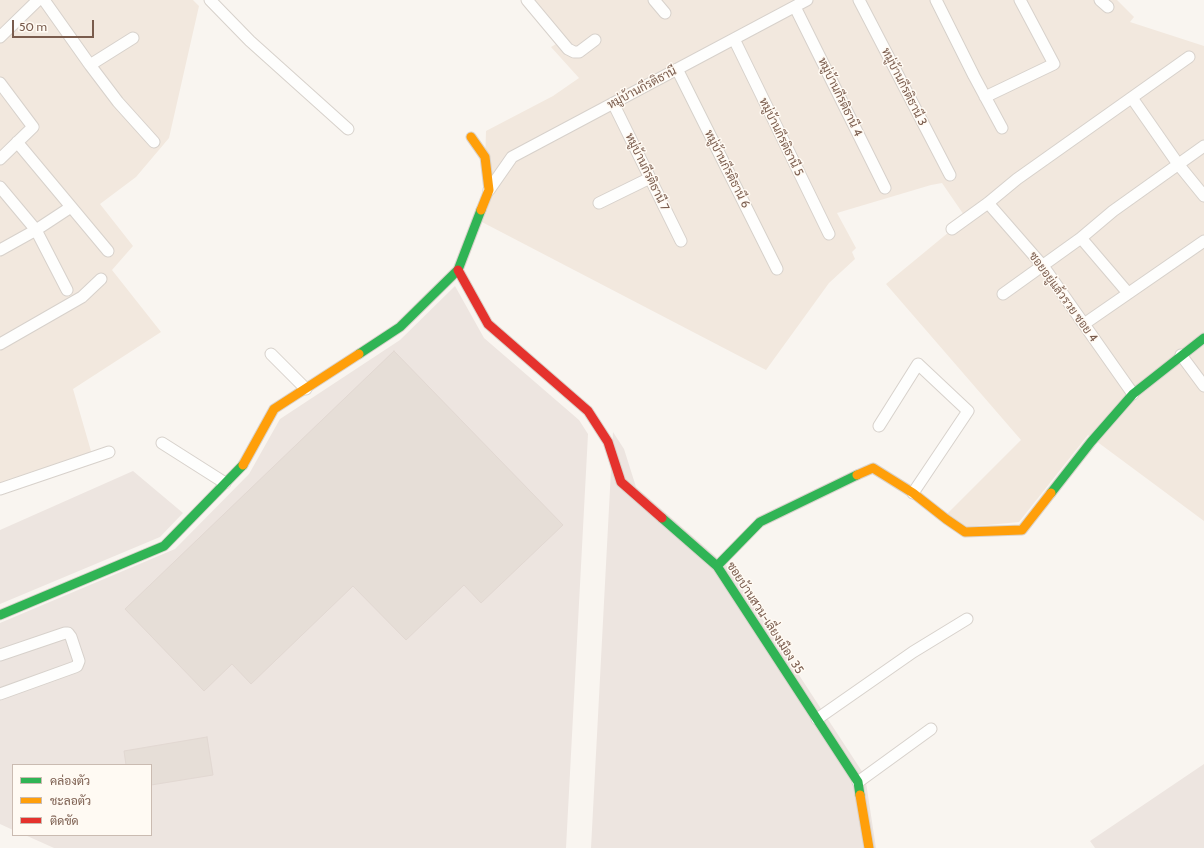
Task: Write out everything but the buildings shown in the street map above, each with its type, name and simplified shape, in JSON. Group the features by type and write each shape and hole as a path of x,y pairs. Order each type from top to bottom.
{"street":[{"path":"0,37 38,0"},
{"path":"44,0 118,102 154,142"},
{"path":"210,0 250,41 348,129"},
{"path":"527,0 568,49 574,52 579,52 595,40"},
{"path":"654,0 665,12"},
{"name":"หมู่บ้านกีรติธานี","path":"489,190 512,157 807,0"},
{"name":"หมู่บ้านกีรติธานี 3","path":"859,0 950,175"},
{"path":"936,0 1002,128"},
{"path":"985,97 1054,64 1020,0"},
{"name":"หมู่บ้านกีรติธานี 4","path":"795,7 885,188"},
{"path":"90,65 133,38"},
{"name":"หมู่บ้านกีรติธานี 5","path":"734,39 829,234"},
{"path":"952,229 988,203 1017,179 1189,57"},
{"name":"หมู่บ้านกีรติธานี 6","path":"677,69 777,269"},
{"path":"0,83 33,127 0,159"},
{"path":"1132,98 1178,164 1204,196"},
{"name":"หมู่บ้านกีรติธานี 7","path":"613,103 680,241"},
{"path":"0,615 164,546 242,467 274,410 400,327 458,270 489,190 484,157 471,137"},
{"path":"17,142 108,251"},
{"path":"1003,294 1081,238 1113,211 1204,146"},
{"path":"599,203 650,178"},
{"path":"0,187 36,230 67,290"},
{"name":"ซอยอยู่แล้วรวย ซอย 4","path":"988,203 1043,266 1133,394"},
{"path":"0,250 36,230 71,207"},
{"path":"1081,238 1128,293"},
{"path":"1084,324 1204,241"},
{"name":"ซอยบ้านสวน-เลี่ยงเมือง 35","path":"458,270 488,324 588,411 608,442 621,482 717,566 858,782 869,848"},
{"path":"0,344 82,297 101,279"},
{"path":"717,566 760,522 873,468 913,493 965,532 1022,530 1091,442 1133,394 1204,338"},
{"path":"271,354 306,388"},
{"path":"1181,356 1204,386"},
{"path":"879,426 918,364 968,411 913,493"},
{"path":"162,443 225,483"},
{"path":"0,489 109,452"},
{"path":"817,719 913,652 968,619"},
{"path":"0,655 68,633 71,637 79,661 75,667 0,694"},
{"path":"858,782 931,729"}],"shaded area":[{"path":"0,0 193,0 199,6 169,138 136,177 100,204 133,246 112,270 161,332 73,389 93,458 0,494"},
{"path":"534,0 1117,0 1134,17 1130,22 1204,46 1204,521 1088,435 1019,522 966,527 947,514 1021,440 886,284 966,218 942,183 837,213 856,248 852,252 855,259 829,283 766,370 480,221 484,203 486,131 553,96 579,78 551,47 566,38"},
{"path":"455,286 484,338 579,420 588,434 566,848 54,848 27,836 152,836 152,764 12,764 12,830 0,824 0,623 175,549 249,474 280,419 400,340"},
{"path":"613,432 624,449 636,487 729,568 865,776 876,848 591,848"},
{"path":"133,471 183,513 160,537 0,604 0,530"},
{"path":"1204,764 1204,848 1095,848 1090,841"}],"traffic: fast":[{"path":"359,354 400,327 458,270 481,210"},
{"path":"1051,493 1091,442 1133,394 1204,338"},
{"path":"0,615 164,546 243,465"},
{"path":"717,566 760,522 857,475"},
{"path":"662,518 717,566 858,782 860,795"}],"traffic: slow":[{"path":"471,137 485,157 489,190 481,210"},
{"path":"243,465 274,409 359,354"},
{"path":"857,475 873,468 913,493 965,532 1022,530 1051,493"},
{"path":"860,795 869,848"}],"traffic: jam":[{"path":"458,270 488,324 588,411 608,442 621,482 662,518"}]}
